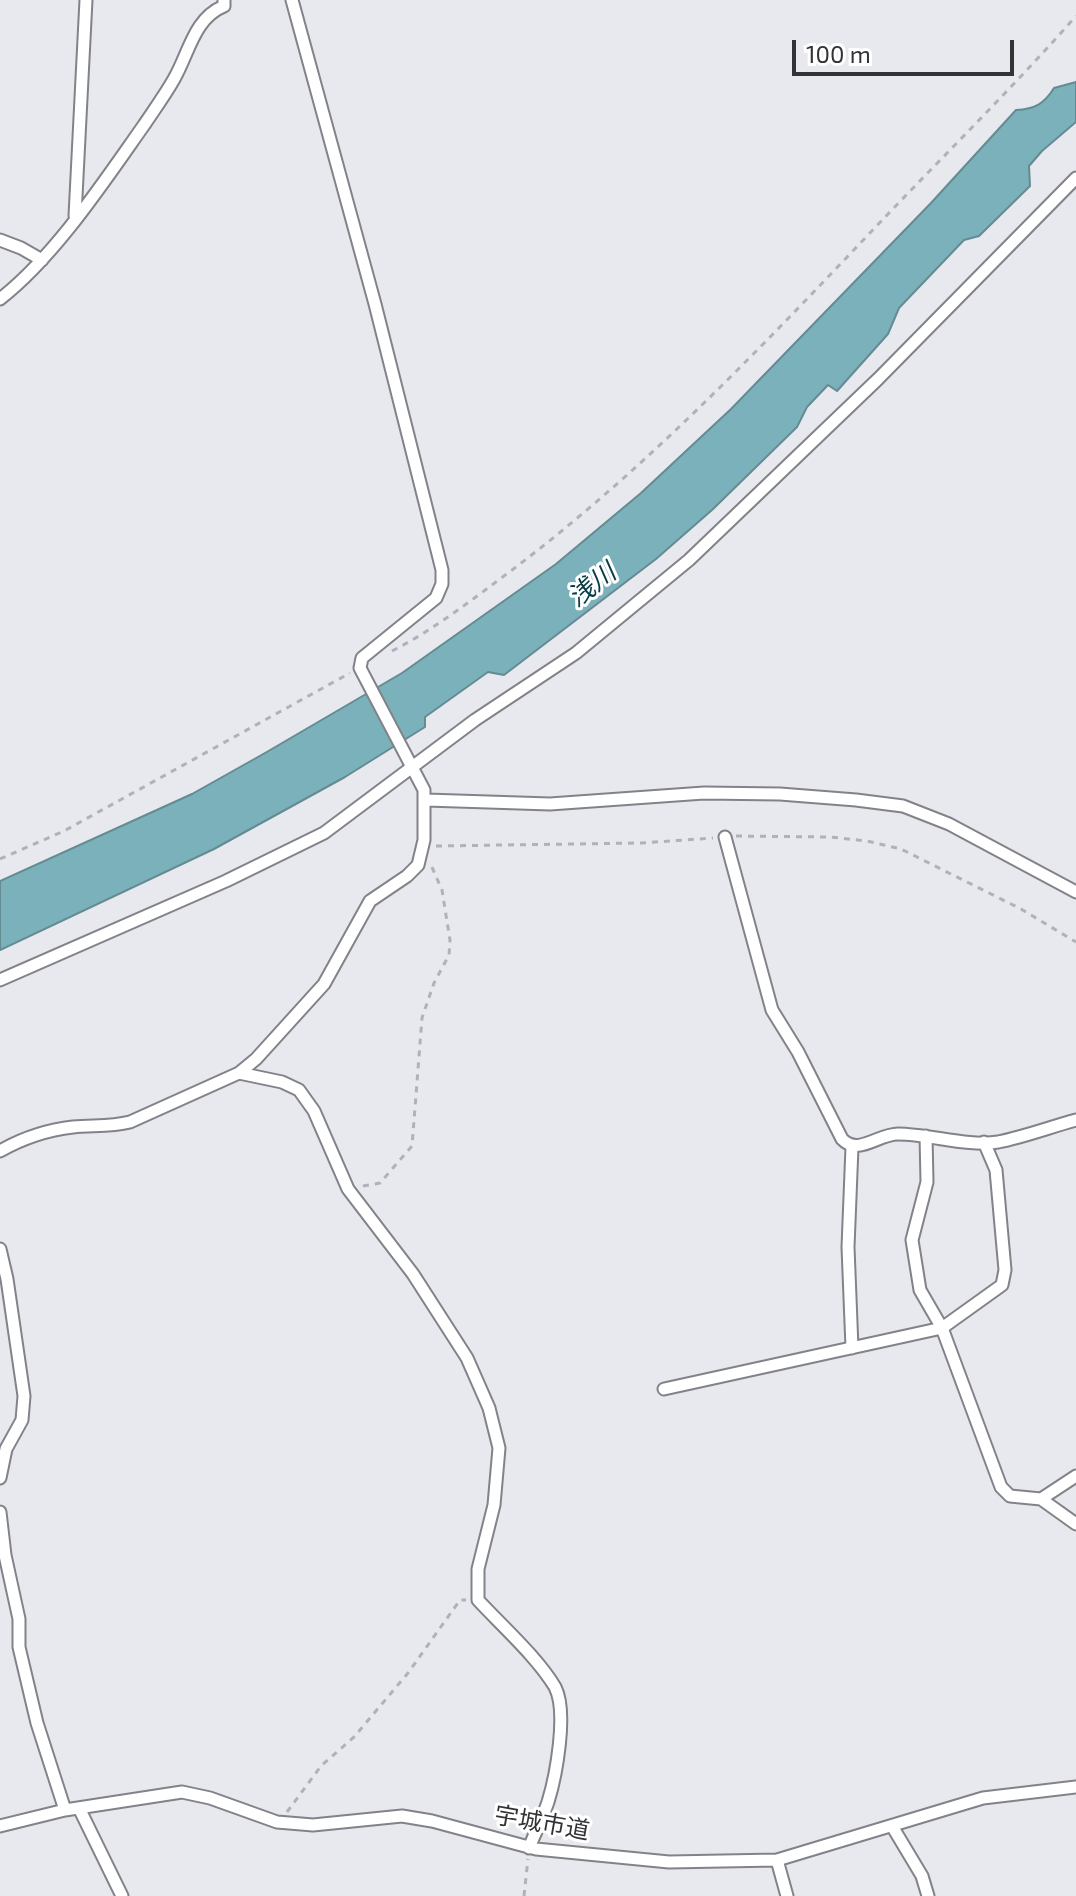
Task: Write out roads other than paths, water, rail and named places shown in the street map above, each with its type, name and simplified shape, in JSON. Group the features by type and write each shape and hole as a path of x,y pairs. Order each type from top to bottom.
{"street":[{"path":"75,217 86,0"},
{"path":"0,299 42,260 75,217 175,78 199,27 213,11 224,6 224,0"},
{"path":"0,1151 45,1131 130,1122 239,1073 256,1059 324,984 370,901 407,876 418,865 423,850 426,800 421,781 409,764 360,668 362,658 436,598 442,584 442,570 375,304 292,0"},
{"path":"0,980 226,881 324,833 409,764 576,653 689,560 878,379 1076,178"},
{"path":"0,240 42,260"},
{"path":"426,800 550,804 704,793 780,794 903,806 949,824 1076,892"},
{"path":"725,837 772,1010 798,1052 842,1139 857,1148 884,1135 996,1142 1076,1120"},
{"path":"239,1073 282,1082 299,1090 314,1111 348,1189 413,1274 467,1358 489,1408 499,1448 498,1481 478,1569 478,1600 545,1673 561,1704 558,1755 548,1801 529,1848"},
{"path":"926,1136 927,1182 912,1240 920,1290 942,1328 1001,1487 1010,1496 1041,1499 1076,1524"},
{"path":"664,1389 942,1328 1002,1285 1005,1270 996,1170 984,1142"},
{"path":"852,1147 848,1247 852,1348"},
{"path":"0,1249 24,1396 22,1420 6,1449 0,1478"},
{"path":"1041,1499 1076,1476"},
{"path":"0,1512 5,1555 19,1619 19,1647 37,1723 65,1810"},
{"name":"宇城市道","path":"0,1826 65,1810 182,1792 210,1798 277,1822 313,1825 402,1816 432,1821 529,1848 669,1862 777,1860 983,1798 1076,1787"},
{"path":"79,1808 122,1896"},
{"path":"892,1826 922,1876 928,1896"},
{"path":"777,1860 787,1896"}],"water":[{"name":"浅川","path":"1076,82 1076,122 1029,166 1030,186 979,236 964,240 899,308 888,334 837,391 828,385 807,407 797,427 712,510 656,559 504,675 488,672 425,717 425,727 345,777 214,849 0,950 0,881 192,794 265,753 402,673 556,564 641,493 731,409 931,203 1016,110 1034,107 1043,102 1054,88"}]}
